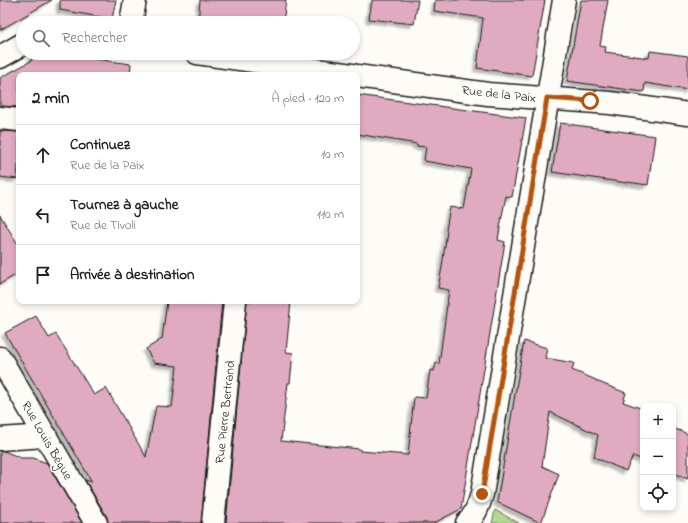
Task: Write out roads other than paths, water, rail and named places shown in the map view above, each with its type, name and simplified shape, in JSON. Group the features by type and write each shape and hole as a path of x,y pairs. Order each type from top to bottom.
{"street":[{"path":"132,16 135,0"},
{"path":"467,523 475,512 482,494 564,0"},
{"path":"0,57 16,48"},
{"path":"225,60 260,69 306,72"},
{"name":"Rue de la Paix","path":"360,76 488,94 610,103 688,114"},
{"path":"0,118 16,120"},
{"name":"Rue Pierre Bertrand","path":"213,523 236,304"},
{"name":"Rue Louis Bègue","path":"0,358 96,523"},
{"path":"0,439 46,436"}]}
